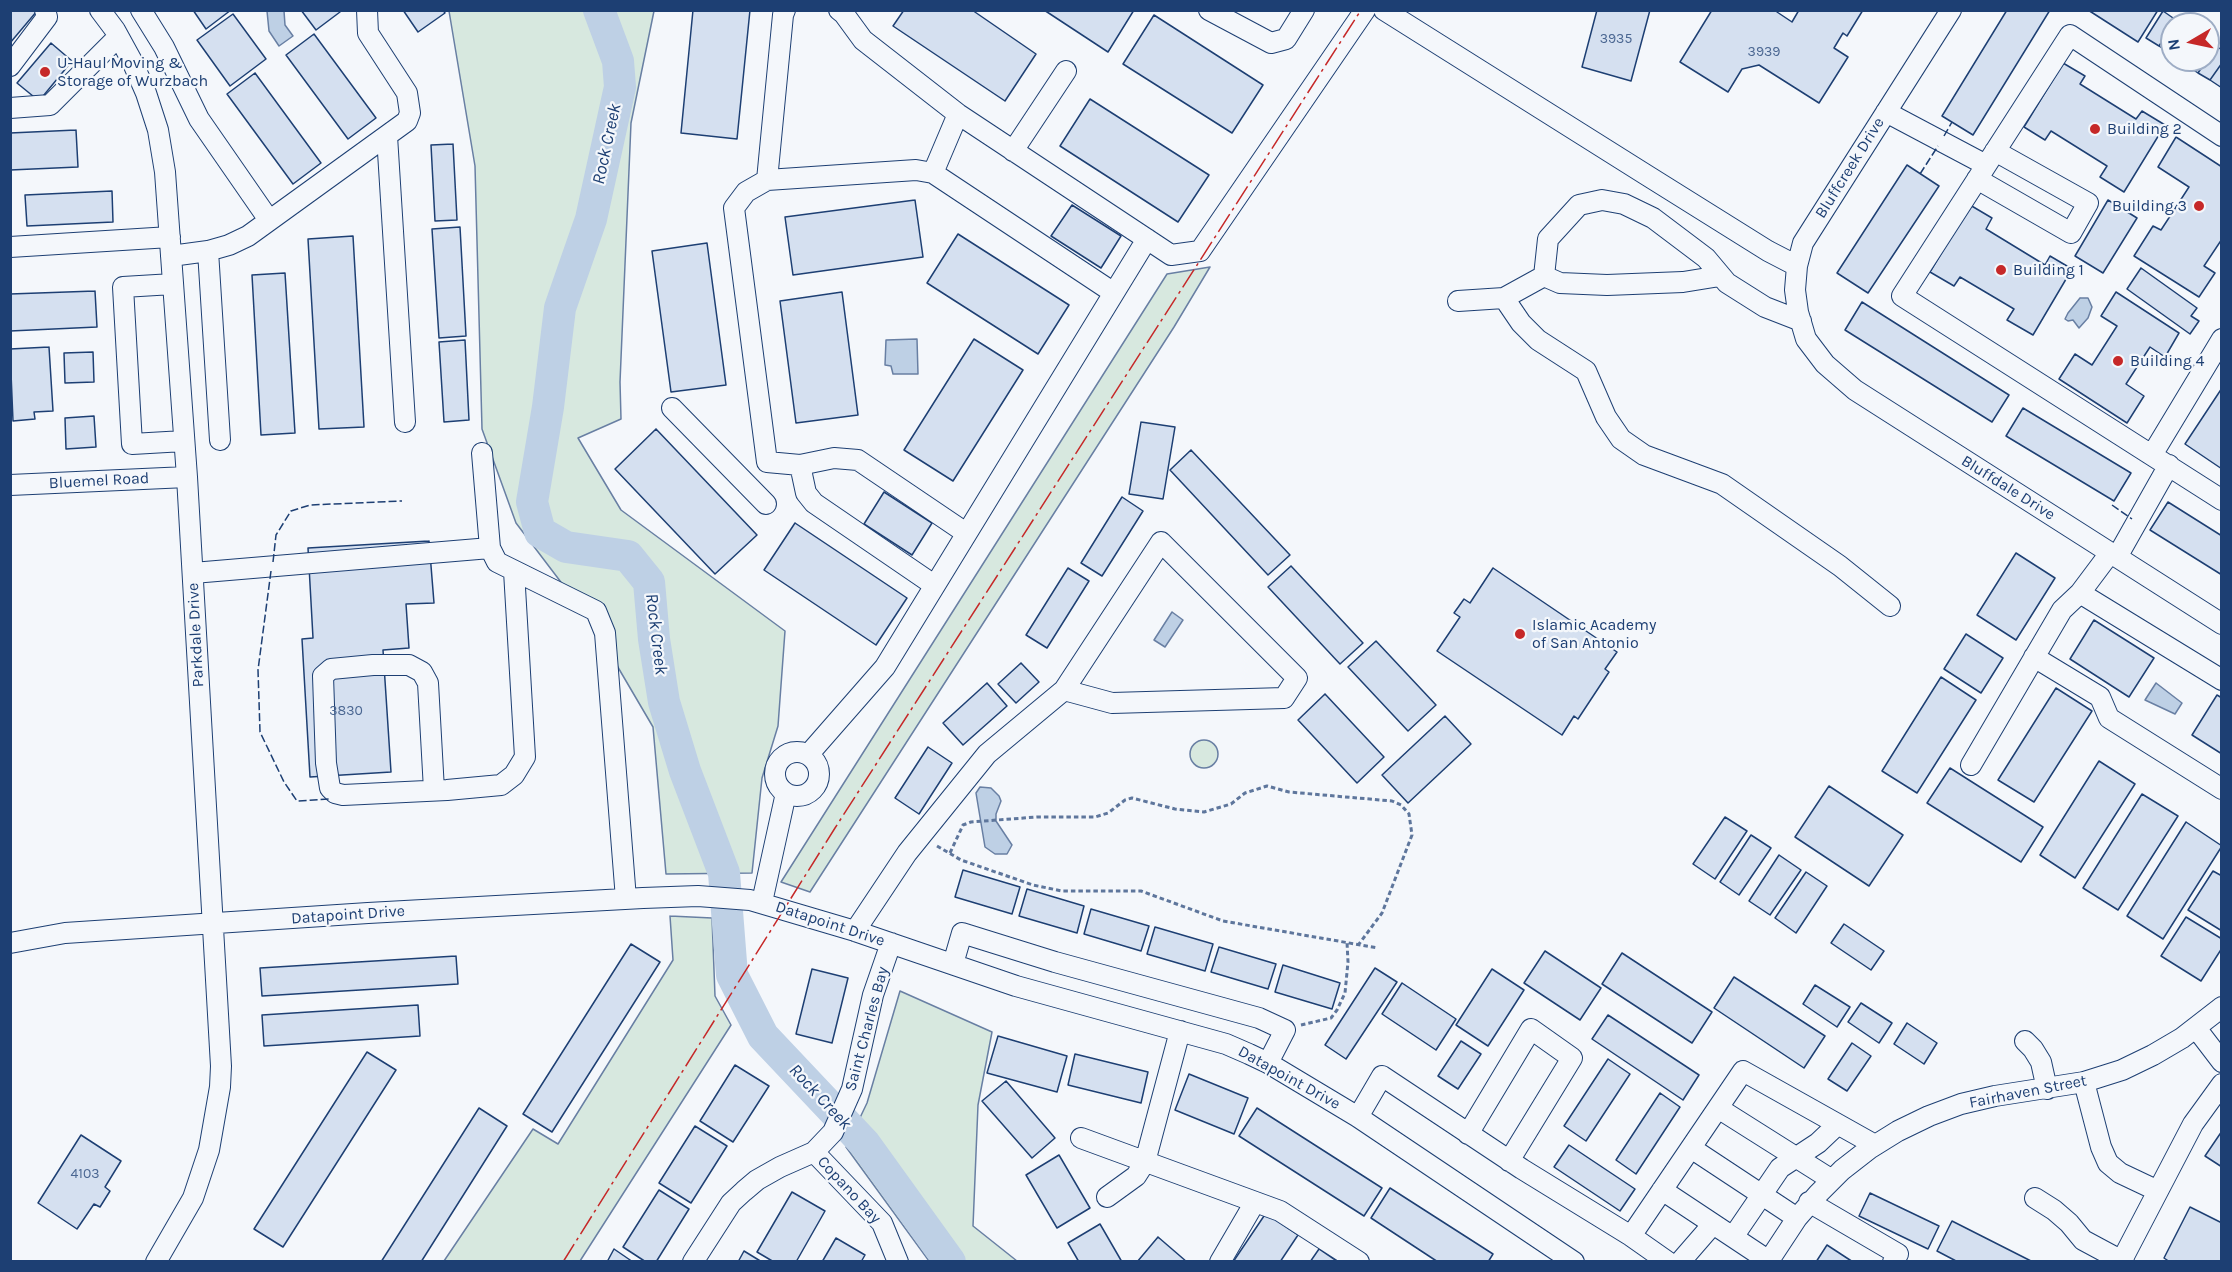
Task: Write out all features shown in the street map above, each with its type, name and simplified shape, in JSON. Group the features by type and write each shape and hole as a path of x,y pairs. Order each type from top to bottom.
{"street":[{"path":"10,66 47,17 45,10"},
{"name":"Parkdale Drive","path":"100,10 132,61 146,93 158,130 165,172 187,477 221,1066 220,1087 209,1150 193,1197 156,1262"},
{"path":"141,10 164,47 199,119 269,220"},
{"path":"10,247 171,246 208,251 248,236 407,121 410,113 407,93 368,33 367,10"},
{"path":"767,180 785,10"},
{"path":"839,10 863,40 958,114 1171,255 1200,251 1365,10"},
{"path":"1209,10 1271,43 1286,39 1304,10"},
{"path":"1384,10 1658,183 1768,251 1797,266"},
{"name":"Bluffcreek Drive","path":"1804,330 1795,290 1797,266 1803,243 1951,10"},
{"path":"2222,136 2070,35 1902,296 2222,500"},
{"path":"10,108 50,105 118,37"},
{"path":"1013,151 1066,71"},
{"path":"1886,112 1986,165 2088,203 2072,233 1986,165"},
{"path":"933,173 958,114"},
{"path":"387,136 405,422"},
{"path":"767,462 734,208 746,192 767,180 916,170 933,173 1113,293"},
{"path":"1544,276 1548,239 1579,205 1602,200 1624,204 1653,218 1706,258 1727,283 1804,330"},
{"path":"808,755 885,667 1147,239"},
{"path":"208,251 220,441"},
{"path":"1544,276 1560,283 1607,285 1683,282 1720,276"},
{"path":"1458,301 1504,298 1544,276"},
{"path":"173,284 123,287 132,444 184,441"},
{"path":"1504,298 1521,323 1538,340 1586,371 1606,417 1622,439 1644,455 1722,484 1840,566 1890,606"},
{"name":"Bluffdale Drive","path":"1804,330 1826,364 1855,390 2222,624"},
{"path":"1971,765 2062,610 2113,555 2222,339"},
{"path":"672,408 766,504"},
{"path":"482,453 490,548 497,562 596,611 605,633 626,899"},
{"path":"745,483 767,462 800,465 834,458 858,460 966,533"},
{"path":"800,465 806,493 814,503 934,585"},
{"name":"Bluemel Road","path":"10,485 187,477"},
{"path":"855,931 907,853 987,754 1064,690 1161,542 1297,678 1284,698 1112,703 1064,690"},
{"path":"192,573 490,548"},
{"path":"434,790 428,683 422,672 409,665 373,665 331,669 322,676 326,763 330,788 335,793 344,795 434,790 501,785 514,776 525,757 514,571"},
{"path":"2080,593 2222,680"},
{"path":"2034,657 2100,697 2109,718 2222,789"},
{"path":"793,752 808,755 814,760 819,774 814,788 801,796 786,793 776,781 777,766 780,760 793,752"},
{"path":"756,901 786,793"},
{"name":"Datapoint Drive","path":"10,943 65,933 626,899 698,896 756,901 855,931 1016,986 1226,1044 1268,1063 1358,1117 1548,1255 1574,1262"},
{"path":"953,964 962,933 1055,962 1259,1018 1285,1030 1268,1063"},
{"name":"Saint Charles Bay","path":"693,1262 731,1203 757,1180 814,1152 833,1132 852,1089 873,995 891,943"},
{"path":"1048,994 1055,962"},
{"name":"Fairhaven Street","path":"1768,1261 1803,1210 1832,1180 1898,1131 1961,1104 1995,1096 2084,1082 2122,1070 2153,1055 2196,1028 2222,1007"},
{"path":"2196,1028 2222,1062"},
{"path":"1468,1134 1531,1029 1572,1058 1509,1161"},
{"path":"1107,1197 1136,1176 1145,1162 1180,1031"},
{"path":"2025,1041 2041,1062 2047,1089"},
{"path":"1631,1236 1743,1071 1875,1146"},
{"path":"1358,1117 1382,1076 1509,1161 1631,1236 1668,1262"},
{"path":"2084,1082 2101,1147 2108,1163 2120,1173 2158,1191"},
{"path":"2035,1197 2070,1223 2083,1240 2123,1261 2193,1124 2222,1084"},
{"path":"1718,1108 1832,1180"},
{"path":"1732,1237 1780,1168 1818,1143 1837,1125"},
{"path":"1081,1138 1280,1211 1359,1262"},
{"path":"1691,1148 1762,1194 1899,1254 1893,1262"},
{"name":"Copano Bay","path":"814,1152 882,1223 898,1262"},
{"path":"1662,1190 1768,1261"},
{"path":"1220,1262 1255,1202"},
{"path":"1680,1262 1713,1224"}],"path":[{"path":"950,853 963,825 999,819 1095,817 1108,813 1125,800 1132,798 1175,809 1204,812 1232,804 1245,793 1267,786 1300,793 1392,801 1401,805 1409,814 1412,835 1382,913 1359,944"},
{"path":"920,836 961,860 1033,885 1062,891 1141,891 1223,921 1378,948"},
{"path":"1285,1030 1331,1018 1337,1010 1345,993 1347,942"}],"shaded area":[{"path":"449,11 654,11 631,123 620,382 621,419 578,438 621,510 785,631 778,726 762,778 752,873 666,874 653,727 592,623 516,523 482,429 475,166"},
{"path":"1210,267 1174,327 810,892 781,882 1167,274"},
{"path":"1204,740 1214,744 1218,754 1214,764 1204,768 1194,764 1190,754 1194,744"},
{"path":"670,916 712,918 715,996 731,1025 580,1261 444,1261 533,1129 558,1144 673,960"},
{"path":"900,991 992,1032 978,1105 973,1226 1017,1261 929,1261 846,1147 867,1103"}],"water":[{"path":"267,11 284,11 285,25 293,36 279,46 269,31"},
{"path":"2080,298 2088,298 2092,307 2088,318 2079,328 2073,320 2065,319"},
{"path":"917,339 918,374 893,374 891,366 885,365 886,340"},
{"path":"1172,612 1183,620 1165,647 1154,640"},
{"path":"2156,683 2182,703 2175,714 2145,700"},
{"path":"980,787 991,788 999,796 1001,801 996,821 1012,845 1007,854 995,854 985,847 976,793"}],"building":[{"path":"10,10 37,11 10,43"},
{"path":"193,10 231,10 206,29"},
{"path":"301,10 339,10 340,12 316,30"},
{"path":"403,10 443,10 445,13 418,32"},
{"path":"693,10 750,10 737,139 681,133"},
{"path":"904,10 972,10 1036,54 1005,101 893,26"},
{"path":"1044,10 1134,10 1108,52"},
{"path":"1597,10 1650,10 1631,81 1582,67"},
{"path":"1712,10 1778,10 1777,12 1792,22 1799,10 1863,10 1847,36 1843,33 1834,48 1848,57 1819,103 1759,65 1742,69 1728,92 1680,62"},
{"path":"2007,10 2050,10 1973,135 1942,116"},
{"path":"2088,10 2158,10 2138,42"},
{"path":"233,14 266,59 230,86 197,40"},
{"path":"1154,15 1263,85 1232,133 1123,64"},
{"path":"2160,16 2160,44 2159,46 2146,38"},
{"path":"314,34 376,118 348,139 286,55"},
{"name":"U-Haul Moving & Storage of Wurzbach","path":"51,43 72,61 39,101 17,83"},
{"path":"2220,49 2222,50 2220,66"},
{"name":"Building 2","path":"2063,63 2085,76 2080,84 2136,119 2142,111 2165,125 2124,192 2100,177 2107,166 2051,131 2045,140 2024,127"},
{"path":"2222,63 2222,88 2210,80 2216,72 2220,72"},
{"path":"2199,72 2216,72 2210,80"},
{"path":"255,73 321,163 293,184 227,94"},
{"path":"1090,99 1209,175 1178,222 1060,146"},
{"path":"76,130 78,167 10,170 10,133"},
{"name":"Building 3","path":"2176,137 2222,167 2222,239 2204,266 2215,273 2199,297 2134,256 2153,226 2161,230 2189,187 2158,167"},
{"path":"453,144 457,220 435,221 431,145"},
{"path":"1907,165 1939,186 1868,293 1837,273"},
{"path":"112,191 113,222 27,226 25,195"},
{"path":"915,200 923,257 793,275 785,217"},
{"path":"2108,200 2137,218 2103,273 2075,256"},
{"path":"1072,205 1121,236 1101,268 1051,236"},
{"name":"Building 1","path":"1970,205 1992,218 1986,229 2045,265 2050,256 2072,269 2033,335 2007,320 2014,309 1960,277 1954,286 1930,272"},
{"path":"460,227 466,336 439,338 432,229"},
{"path":"958,234 1069,305 1038,354 927,283"},
{"path":"353,236 364,427 319,429 308,239"},
{"path":"707,243 726,385 671,392 652,251"},
{"path":"2141,268 2197,308 2191,316 2199,321 2190,334 2127,289"},
{"path":"285,273 295,433 261,435 252,275"},
{"path":"95,291 97,327 10,331 10,294"},
{"path":"842,292 858,415 796,423 780,301"},
{"name":"Building 4","path":"2116,292 2179,333 2165,357 2150,347 2126,384 2144,396 2127,423 2059,379 2075,354 2092,365 2117,326 2101,316"},
{"path":"1862,302 2009,395 1992,422 1845,330"},
{"path":"974,339 1023,370 953,481 904,450"},
{"path":"465,340 469,420 444,422 439,342"},
{"path":"49,347 53,411 34,412 35,419 13,421 10,349"},
{"path":"93,352 94,382 65,383 64,353"},
{"path":"2222,388 2222,469 2185,444"},
{"path":"2023,408 2131,473 2114,501 2006,436"},
{"path":"94,416 96,447 66,449 65,418"},
{"path":"1141,422 1175,427 1163,499 1129,494"},
{"path":"656,429 757,535 715,574 615,469"},
{"path":"1191,450 1290,555 1268,575 1170,470"},
{"path":"884,492 932,523 912,555 864,524"},
{"path":"1122,497 1143,511 1102,576 1081,563"},
{"path":"2168,502 2222,536 2222,575 2150,530"},
{"path":"795,523 907,598 876,645 764,570"},
{"path":"429,541 434,603 406,604 409,648 383,650 391,772 310,777 302,639 313,638 308,548"},
{"path":"2016,553 2055,578 2016,640 1977,615"},
{"path":"1291,566 1363,643 1340,664 1268,587"},
{"path":"1068,568 1089,581 1047,648 1026,635"},
{"name":"Islamic Academy of San Antonio","path":"1493,568 1617,652 1605,669 1609,672 1578,719 1574,716 1562,735 1437,651 1460,617 1454,613 1464,599 1470,603"},
{"path":"2094,620 2154,658 2129,697 2070,659"},
{"path":"1966,634 2003,658 1981,693 1944,669"},
{"path":"1376,641 1436,705 1408,731 1348,667"},
{"path":"1021,663 1039,682 1016,703 998,684"},
{"path":"1941,677 1976,700 1917,793 1882,771"},
{"path":"987,683 1007,706 963,745 943,723"},
{"path":"2056,688 2092,711 2034,802 1998,780"},
{"path":"1325,694 1384,757 1357,783 1298,720"},
{"path":"2217,695 2222,698 2222,754 2192,735"},
{"path":"1445,716 1471,744 1408,803 1382,775"},
{"path":"928,747 952,763 919,814 895,798"},
{"path":"2099,761 2135,784 2075,878 2040,855"},
{"path":"1950,768 2043,827 2021,862 1927,803"},
{"path":"1829,786 1903,835 1869,886 1795,837"},
{"path":"2142,794 2178,816 2118,910 2083,888"},
{"path":"1725,817 1747,831 1715,879 1693,864"},
{"path":"2186,822 2222,846 2163,939 2127,916"},
{"path":"1751,835 1771,848 1739,895 1720,882"},
{"path":"1779,855 1801,870 1770,915 1749,901"},
{"path":"963,870 1020,887 1012,914 955,897"},
{"path":"2213,871 2222,876 2222,931 2188,910"},
{"path":"1806,872 1827,886 1796,933 1775,918"},
{"path":"1027,889 1084,906 1077,933 1019,916"},
{"path":"1091,909 1149,926 1141,951 1084,934"},
{"path":"2186,917 2222,939 2222,948 2201,981 2161,956"},
{"path":"1844,924 1884,951 1871,970 1831,943"},
{"path":"1155,927 1213,944 1205,971 1147,954"},
{"path":"631,944 660,962 552,1132 523,1114"},
{"path":"1219,947 1276,964 1268,989 1211,972"},
{"path":"1545,951 1601,988 1580,1020 1524,983"},
{"path":"1622,953 1712,1012 1692,1043 1602,984"},
{"path":"456,956 458,984 262,996 260,968"},
{"path":"1283,965 1340,983 1332,1009 1275,992"},
{"path":"1375,968 1397,982 1346,1059 1325,1045"},
{"path":"812,969 848,978 832,1043 796,1034"},
{"path":"1492,969 1524,990 1488,1046 1456,1025"},
{"path":"1734,977 1825,1036 1804,1068 1714,1008"},
{"path":"1402,983 1456,1019 1436,1050 1382,1014"},
{"path":"1815,985 1850,1007 1837,1027 1803,1004"},
{"path":"1861,1003 1892,1023 1879,1043 1848,1022"},
{"path":"418,1005 420,1036 264,1046 262,1015"},
{"path":"1608,1015 1699,1075 1683,1100 1592,1039"},
{"path":"1907,1023 1937,1043 1924,1064 1894,1044"},
{"path":"998,1036 1067,1056 1057,1092 987,1073"},
{"path":"1461,1041 1481,1054 1458,1089 1438,1076"},
{"path":"1852,1043 1871,1056 1847,1091 1828,1079"},
{"path":"367,1052 396,1070 283,1247 254,1229"},
{"path":"1075,1054 1148,1072 1141,1103 1068,1085"},
{"path":"1608,1059 1630,1074 1586,1141 1564,1126"},
{"path":"735,1065 769,1086 733,1142 700,1121"},
{"path":"1189,1074 1248,1098 1234,1134 1175,1110"},
{"path":"1006,1081 1055,1138 1032,1158 982,1101"},
{"path":"1660,1093 1680,1107 1636,1174 1616,1160"},
{"path":"479,1108 507,1126 421,1262 381,1262"},
{"path":"1257,1108 1382,1188 1364,1216 1239,1136"},
{"path":"695,1126 727,1146 691,1203 659,1183"},
{"path":"2222,1131 2222,1167 2205,1156"},
{"path":"81,1135 121,1161 105,1187 110,1191 100,1207 94,1204 77,1229 38,1203"},
{"path":"1569,1145 1635,1189 1620,1211 1554,1167"},
{"path":"1059,1155 1090,1208 1057,1228 1026,1175"},
{"path":"1390,1188 1493,1254 1488,1262 1438,1262 1371,1218"},
{"path":"659,1190 689,1209 656,1262 646,1262 623,1247"},
{"path":"792,1192 825,1211 796,1262 774,1262 757,1252"},
{"path":"1870,1193 1939,1226 1928,1249 1859,1216"},
{"path":"2190,1207 2222,1223 2222,1262 2170,1262 2164,1258"},
{"path":"1266,1213 1298,1235 1280,1262 1233,1262"},
{"path":"1952,1221 2033,1262 1958,1262 1937,1251"},
{"path":"1100,1224 1122,1262 1079,1262 1068,1243"},
{"path":"1158,1237 1187,1262 1137,1262"},
{"path":"836,1238 865,1255 861,1262 822,1262"},
{"path":"1827,1245 1853,1262 1816,1262"},
{"path":"614,1249 633,1262 607,1262"},
{"path":"1319,1249 1338,1262 1310,1262"},
{"path":"744,1251 762,1262 738,1262"}],"waterway":[{"name":"Rock Creek","path":"599,10 618,61 620,87 591,219 560,308 548,407 532,502 540,532 566,547 628,556 649,582 654,639 664,702 685,771 724,873 732,975 763,1036 865,1144 950,1262"}],"fence":[{"path":"1944,136 1952,122"},
{"path":"1920,174 1938,146"},
{"path":"273,562 276,535 291,511 310,505 402,501"},
{"path":"2112,505 2132,519"},
{"path":"271,571 258,670 260,732 284,782 297,801 330,799"}],"power":[{"path":"563,1262 835,828 1361,10"}],"place":[{"name":"U-Haul Moving & Storage of Wurzbach","path":"45,72"},
{"name":"Building 2","path":"2095,129"},
{"name":"Building 3","path":"2199,206"},
{"name":"Building 1","path":"2001,270"},
{"name":"Building 4","path":"2118,361"},
{"name":"Islamic Academy of San Antonio","path":"1520,634"}]}
